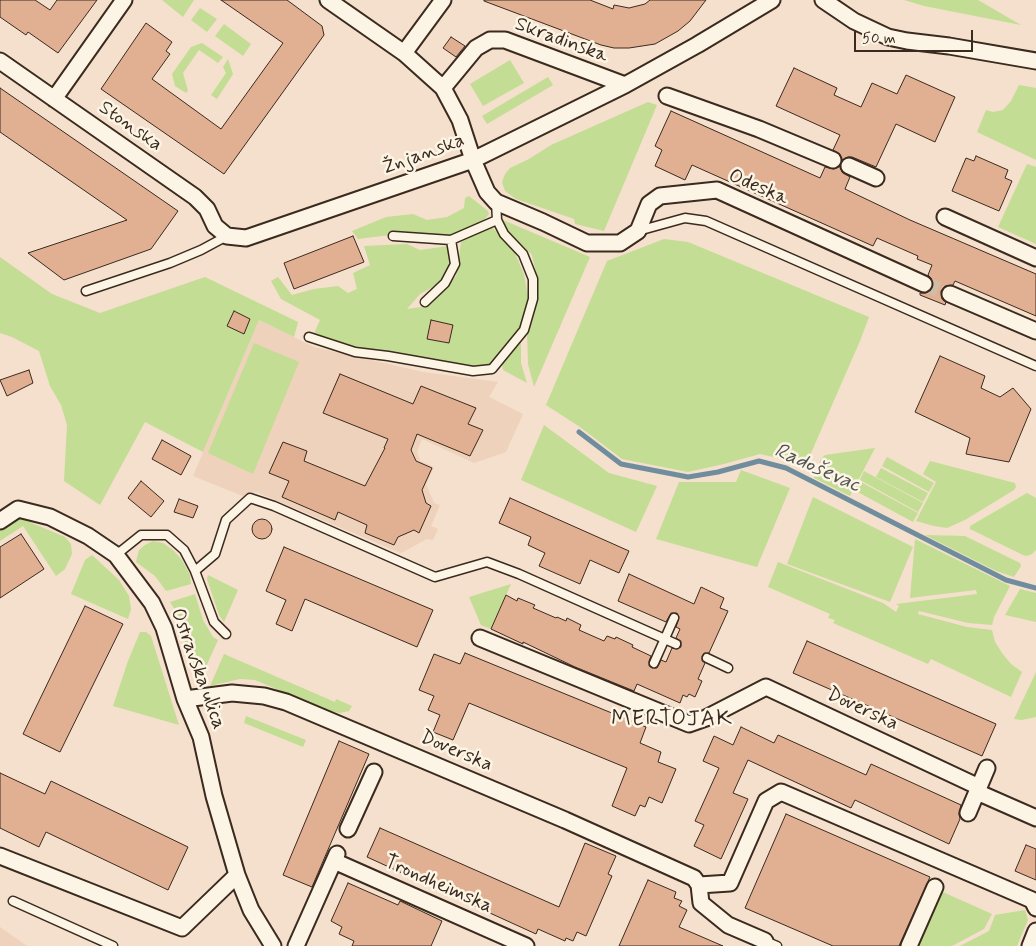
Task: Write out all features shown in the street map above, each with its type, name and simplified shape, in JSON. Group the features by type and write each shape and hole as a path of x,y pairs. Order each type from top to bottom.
{"street":[{"path":"54,99 124,0"},
{"path":"328,0 404,53 443,88 460,120 473,160 487,192 496,202 587,242 620,243 638,231"},
{"path":"404,53 443,0"},
{"name":"Žnjanska","path":"227,236 246,238 473,160 625,85 772,0"},
{"path":"823,0 854,21 888,37 1036,61"},
{"name":"Skradinska","path":"443,88 476,48 490,40 505,40 625,85"},
{"name":"Stonska","path":"0,61 195,197 207,209 215,226 227,236"},
{"path":"667,96 759,129 833,160"},
{"path":"848,166 876,178"},
{"name":"Odeska","path":"638,231 648,204 660,196 717,190 924,284"},
{"path":"945,217 1036,258"},
{"path":"950,294 1036,331"},
{"name":"Ostravska ulica","path":"0,521 18,508 50,517 88,536 116,555 152,603 164,628 185,699 202,737 214,796 237,875 251,910 273,946"},
{"name":"Doverska","path":"480,638 690,724 706,718 766,687 1036,818"},
{"name":"Doverska","path":"185,699 232,694 264,696 286,702 646,856 694,878 699,885"},
{"path":"968,813 987,768"},
{"path":"348,829 374,772"},
{"path":"770,944 728,925 701,904 699,885 730,883 766,801 781,792 1032,900 1036,908"},
{"path":"0,856 182,928 237,875"},
{"name":"Trondheimska","path":"296,946 336,857 526,946"},
{"path":"909,946 935,886"},
{"path":"1030,946 1036,931"}],"lane":[{"path":"309,337 355,352 474,371 492,368 524,330 533,299 533,279 523,254 504,234 497,220 496,202"},
{"path":"638,231 686,218 706,221 1036,366"},
{"path":"393,236 451,240 497,220"},
{"path":"86,290 170,264 227,236"},
{"path":"425,302 445,283 455,264 451,240"},
{"path":"195,571 214,554 226,520 250,498 274,506 435,576 487,562 519,574 676,644"},
{"path":"116,555 141,535 167,535 184,550 195,571 214,622 226,634"},
{"path":"654,662 674,618"},
{"path":"707,658 728,668"},
{"path":"13,901 112,946"}],"shaded area":[{"path":"259,320 314,347 423,372 498,382 489,397 523,414 506,452 474,463 422,439 417,452 420,461 434,467 426,484 434,503 440,505 431,526 438,529 433,540 427,539 401,553 256,492 245,497 193,476"},
{"path":"0,927 27,946 0,946"}],"green space":[{"path":"162,0 194,0 183,17"},
{"path":"904,0 978,0 1021,25 924,6"},
{"path":"200,8 217,19 207,32 191,20"},
{"path":"224,24 251,44 243,56 215,36"},
{"path":"202,43 223,57 218,63 199,50 183,73 188,91 186,93 175,86 172,74 191,47"},
{"path":"228,59 233,74 217,99 211,95 226,73 223,67"},
{"path":"510,60 524,83 483,106 470,84"},
{"path":"548,77 553,85 487,124 482,116"},
{"path":"1019,85 1036,88 1036,160 977,132 986,110 993,112 1003,110 1011,101"},
{"path":"648,102 657,105 604,231 575,224 574,219 516,199 505,191 502,182 510,168 551,145"},
{"path":"1027,164 1036,167 1036,244 998,227"},
{"path":"469,196 488,211 489,214 472,228 450,237 390,235 358,239 352,231 386,217 413,214 427,220 447,217 464,208 465,198"},
{"path":"503,220 590,257 534,387 528,364 527,333 537,303 538,282 532,255 507,230"},
{"path":"492,227 513,249 524,274 528,297 521,328 491,366 473,369 357,350 313,336 320,320 281,299 271,281 278,277 292,295 314,289 338,286 348,293 357,289 353,273 370,265 364,246 407,244 420,250 448,246 451,265 443,281 420,294 407,309 428,306 456,276 461,242"},
{"path":"664,239 688,242 869,317 804,469 778,458 760,454 688,472 622,459 580,427 546,405 607,261"},
{"path":"0,257 52,294 100,313 205,277 298,322 294,337 259,320 203,452 145,422 100,505 64,481 67,425 61,405 50,386 39,351 0,333"},
{"path":"521,338 521,363 527,383 503,370 502,363"},
{"path":"254,343 299,362 253,474 208,453"},
{"path":"544,425 609,473 657,486 636,532 521,480"},
{"path":"875,448 850,496 814,478 821,459 825,455"},
{"path":"887,457 934,483 929,492 882,466"},
{"path":"930,461 1015,483 1016,487 965,520 947,528 916,521 936,482 923,474"},
{"path":"881,468 928,493 923,502 876,477"},
{"path":"741,470 790,488 757,567 656,539 679,482 736,482"},
{"path":"864,471 923,503 918,512 860,480"},
{"path":"859,481 918,513 913,522 854,490"},
{"path":"1027,493 1036,498 1036,550 1032,554 1023,555 970,529 970,526"},
{"path":"813,497 913,547 890,602 787,564"},
{"path":"15,516 65,537 71,544 72,554 65,569 56,576 23,526 0,541 0,526"},
{"path":"925,535 965,536 1020,563 1021,566 1014,577 996,571"},
{"path":"915,539 1010,586 994,617 992,625 968,623 919,611 918,614 967,627 992,630 995,642 1002,653 1011,664 1022,672 1011,697 931,659 928,664 833,623 835,620 828,618 830,614 768,587 778,562 883,603 896,612 899,606 896,604 977,594 976,590 910,598"},
{"path":"153,541 163,543 182,560 190,575 191,584 166,591 155,576 136,562 139,550"},
{"path":"92,555 119,580 129,596 131,609 128,619 71,594 85,560"},
{"path":"208,575 238,590 224,622 219,615 207,579"},
{"path":"511,584 491,629 481,625 469,597"},
{"path":"1020,589 1036,593 1036,622 1005,615"},
{"path":"195,594 203,620 213,637 218,640 201,678 194,677 178,615 170,602"},
{"path":"140,632 146,632 151,636 179,725 113,706"},
{"path":"224,654 335,702 336,699 352,706 349,711 340,713 326,710 255,680 240,679 210,686"},
{"path":"1036,672 1036,717 1022,720 1014,719"},
{"path":"246,716 306,740 303,747 244,723"},
{"path":"936,889 992,914 984,929 952,946 911,946"},
{"path":"1025,910 1028,920 1017,946 960,946 989,931 995,915"}],"building":[{"path":"0,0 35,0 50,10 57,0 97,0 58,53 28,32 26,35 0,17"},
{"path":"221,0 287,0 322,26 324,35 224,174 101,89 146,23 172,42 166,51 170,54 152,79 221,129 283,43"},
{"path":"484,0 590,0 613,9 614,5 629,8 645,4 650,0 706,0 690,21 678,31 655,44 614,48 601,45"},
{"path":"451,37 465,46 456,57 443,48"},
{"path":"794,68 837,88 834,95 861,107 872,83 897,94 906,75 955,97 935,142 896,124 876,167 852,157 842,160 840,154 833,150 840,135 776,106"},
{"path":"0,88 178,211 151,249 64,280 28,253 127,220 0,132"},
{"path":"671,111 820,178 825,167 834,169 840,166 842,172 850,177 845,189 910,220 1036,274 1036,316 955,281 953,285 945,286 941,291 942,299 946,302 945,305 920,295 920,293 930,291 933,284 932,279 928,275 932,265 917,259 918,256 877,238 873,246 692,165 685,180 655,166 662,150 655,146"},
{"path":"976,156 1008,170 1005,178 1012,181 999,211 952,191 966,158 974,161"},
{"path":"353,236 364,262 294,289 284,263"},
{"path":"234,311 250,319 244,334 227,326"},
{"path":"431,320 453,325 449,343 427,339"},
{"path":"940,356 985,376 981,388 1000,397 1013,388 1031,409 1009,462 966,454 970,438 915,412"},
{"path":"29,370 33,383 7,396 0,380"},
{"path":"340,374 413,404 421,386 476,408 468,424 483,430 470,456 417,434 411,450 416,461 432,468 422,490 426,503 431,506 419,533 414,530 398,537 394,545 365,533 367,525 338,512 335,520 282,497 289,481 269,473 283,442 307,451 304,461 365,486 388,439 323,413"},
{"path":"162,440 191,456 181,475 152,459"},
{"path":"141,481 164,501 151,517 128,498"},
{"path":"510,498 629,551 619,573 590,560 580,584 539,566 545,553 528,545 531,537 499,523"},
{"path":"179,499 198,506 193,518 174,512"},
{"path":"262,519 269,522 272,529 269,536 262,539 255,536 252,529 255,522"},
{"path":"21,534 44,569 0,598 0,547"},
{"path":"284,547 433,610 417,647 305,599 292,631 276,624 286,600 266,591"},
{"path":"629,574 694,604 701,587 724,598 720,608 728,611 709,653 704,653 702,656 702,661 705,663 698,679 702,681 695,697 689,694 687,697 683,695 680,703 637,684 634,691 491,629 506,595 517,601 518,598 535,605 533,608 556,618 566,621 567,618 581,625 579,630 604,641 607,636 615,639 616,637 633,645 632,647 651,656 649,666 657,668 661,660 666,662 672,648 677,649 681,647 681,641 676,638 680,629 676,627 679,617 677,613 671,613 666,622 618,601"},
{"path":"85,606 123,624 60,752 23,734"},
{"path":"807,641 996,724 982,756 793,673"},
{"path":"465,653 646,727 640,743 661,752 658,762 676,769 662,803 649,797 645,807 640,805 635,816 612,806 627,768 469,703 453,740 433,732 440,715 428,710 434,696 419,690 434,654 460,664"},
{"path":"741,727 774,743 778,735 866,775 871,764 961,805 960,819 949,844 855,800 851,808 748,760 733,793 748,799 721,859 694,846 704,825 695,821 719,768 703,761 714,736 733,745"},
{"path":"339,741 369,754 312,887 283,875"},
{"path":"0,773 45,794 51,781 188,847 168,890 46,832 39,847 0,828"},
{"path":"786,814 930,877 899,946 833,946 745,908"},
{"path":"380,828 559,907 585,843 616,856 608,874 612,876 586,936 577,932 573,941 566,938 565,941 538,929 536,934 367,857"},
{"path":"1026,845 1036,849 1036,880 1015,871"},
{"path":"648,880 676,892 674,898 682,901 679,906 687,910 679,927 723,946 619,946"},
{"path":"348,883 398,905 400,901 442,921 431,946 352,946 354,941 339,934 342,927 331,921"}],"waterway":[{"name":"Radoševac","path":"579,432 621,464 688,477 718,472 759,461 786,468 1006,580 1036,588"}],"tunnel":[{"path":"924,284 950,294"}],"district":[{"name":"MERTOJAK","path":"672,720"}]}
